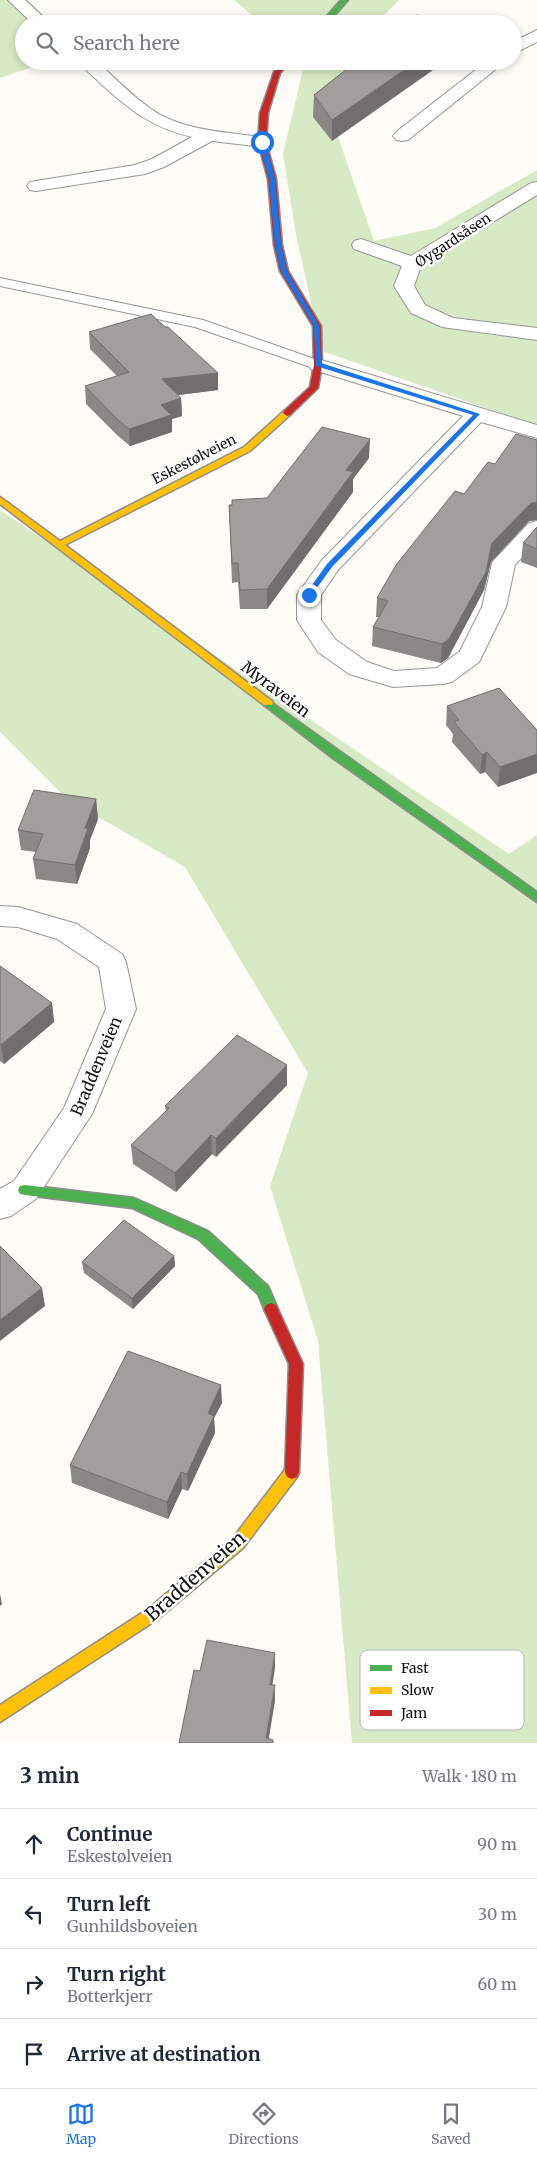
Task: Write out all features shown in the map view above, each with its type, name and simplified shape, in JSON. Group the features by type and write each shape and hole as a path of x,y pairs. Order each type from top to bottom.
{"main road":[{"path":"331,15 345,0"},
{"name":"Eskestølveien","path":"60,544 247,449 314,388 318,364 316,326 284,271 278,245 272,179 262,142 264,112 280,70"},
{"name":"Myraveien","path":"0,500 338,756 537,898"},
{"name":"Braddenveien","path":"0,1714 153,1614 238,1543 293,1471 296,1364 263,1290 203,1236 134,1203 26,1190"}],"street":[{"path":"16,0 33,15"},
{"path":"522,44 537,35"},
{"path":"97,70 148,114 173,126 209,135 262,142"},
{"path":"402,136 486,70"},
{"path":"36,186 139,170 158,163 209,135"},
{"name":"Øygardsåsen","path":"537,187 413,262 404,286 418,309 449,323 537,334"},
{"path":"362,245 413,262"},
{"path":"318,364 537,432"},
{"path":"477,414 330,566 309,595 309,620 327,646 358,668 394,679 443,676 470,656 494,607 504,563 537,528"},
{"name":"Braddenveien","path":"0,916 18,917 67,930 112,962 120,1009 77,1114 26,1190 0,1206"}],"lane":[{"path":"0,282 198,323 318,364"}],"green space":[{"path":"0,0 28,0 43,15 15,15 15,70 24,70 0,78"},
{"path":"234,0 399,0 384,15 252,15"},
{"path":"303,70 344,70 326,102 374,241 435,228 537,170 537,426 322,351 296,235 283,154"},
{"path":"0,510 509,854 537,835 537,1743 352,1743 318,1341 270,1186 308,1073 185,867 67,799 0,732"}],"building":[{"path":"346,70 404,70 332,120 314,95"},
{"path":"151,314 218,373 162,379 181,398 161,405 171,415 129,429 85,386 129,372 89,332"},
{"path":"322,427 370,439 346,470 353,472 267,589 240,590 238,563 232,563 229,505 232,505 232,500 267,498"},
{"path":"516,434 537,440 537,502 531,503 492,543 486,572 449,639 442,644 373,627 388,601 377,598 396,565 455,491 464,494 488,462 495,464"},
{"path":"537,527 537,549 523,543"},
{"path":"499,688 537,730 537,754 500,767 487,752 482,755 454,722 459,720 447,706"},
{"path":"34,790 96,799 85,828 88,828 75,865 33,859 43,834 18,830"},
{"path":"0,966 52,1003 1,1045 0,1044"},
{"path":"237,1035 287,1065 216,1138 211,1135 175,1173 131,1145 169,1108 165,1106"},
{"path":"124,1220 174,1256 132,1298 82,1262"},
{"path":"0,1246 42,1288 0,1320"},
{"path":"128,1351 221,1385 208,1413 214,1416 187,1474 181,1472 167,1502 70,1465"},
{"path":"207,1640 275,1653 270,1685 275,1685 266,1738 273,1740 273,1743 179,1743 194,1670 200,1671"}],"traffic: fast":[{"path":"331,15 345,0"},
{"path":"268,703 338,756 537,898"},
{"path":"25,1190 134,1203 203,1235 263,1290 271,1309"}],"traffic: slow":[{"path":"60,544 247,449 287,413"},
{"path":"0,500 268,703"},
{"path":"0,1714 153,1614 238,1543 292,1472"}],"traffic: jam":[{"path":"279,70 264,113 262,142 272,179 278,245 284,271 317,326 318,365 314,388 287,413"},
{"path":"271,1309 296,1364 292,1472"}],"route":[{"path":"262,142 272,179 278,245 284,271 316,326 318,364 477,414 330,566 309,595"}]}
